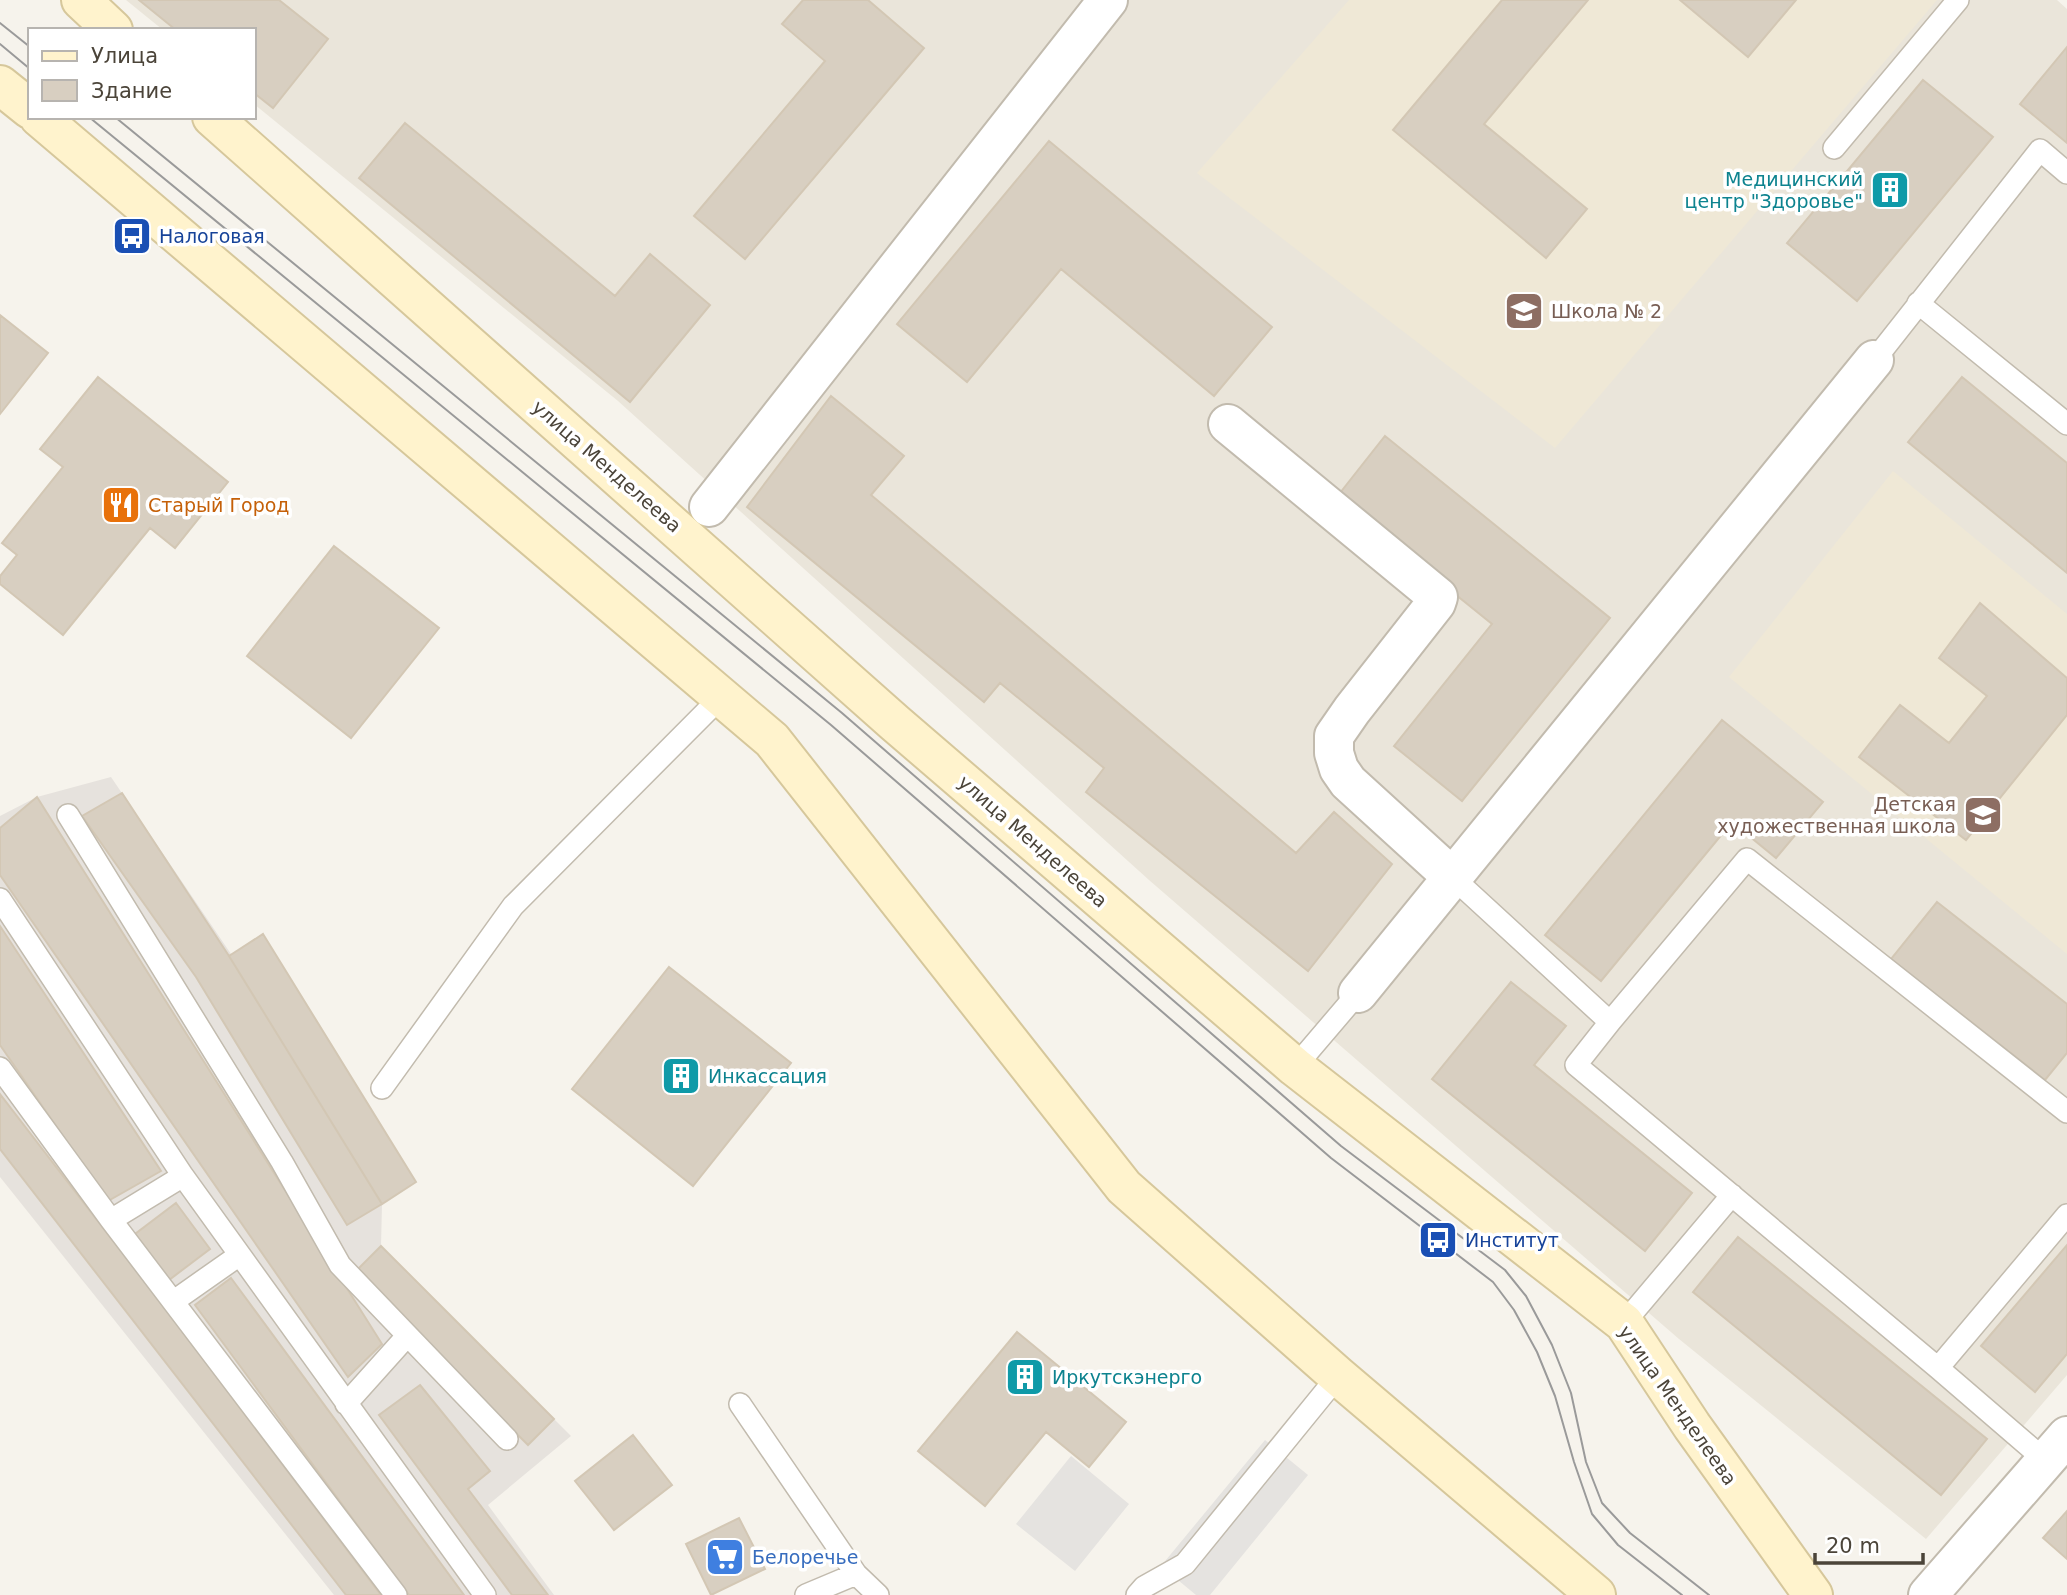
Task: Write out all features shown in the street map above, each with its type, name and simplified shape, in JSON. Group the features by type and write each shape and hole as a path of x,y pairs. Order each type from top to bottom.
{"main road":[{"path":"81,0 111,28"},
{"path":"0,85 28,107"},
{"path":"41,119 772,740 1124,1187 1338,1376 1595,1595"},
{"name":"улица Менделеева","path":"214,119 697,522 895,723 1295,1067 1624,1323 1692,1426 1812,1595"}],"street":[{"path":"697,522 1108,0"},
{"path":"1358,993 1830,414"},
{"path":"1228,424 1438,597 1352,710 1335,736 1334,753 1339,769 1348,782 1450,875"},
{"path":"1928,1595 2056,1449"}],"lane":[{"path":"1834,148 1958,0"},
{"path":"1295,1067 1830,414 2040,150 2067,173"},
{"path":"1918,303 2067,424"},
{"path":"382,1088 513,906 721,697"},
{"path":"68,815 282,1162 340,1265 507,1439"},
{"path":"2056,1449 1938,1367 1576,1065 1746,859 2067,1112"},
{"path":"1450,875 1610,1022"},
{"path":"0,899 183,1177 485,1595"},
{"path":"0,1068 111,1220 397,1595"},
{"path":"111,1220 183,1177"},
{"path":"1624,1323 1732,1195"},
{"path":"1938,1367 2067,1215"},
{"path":"174,1301 239,1255"},
{"path":"346,1404 407,1336"},
{"path":"1137,1595 1144,1587 1185,1564 1338,1376"},
{"path":"740,1404 856,1574 878,1595"},
{"path":"806,1595 856,1574"}],"shaded area":[{"path":"126,0 2057,0 2067,9 2067,1375 1926,1539 1679,1339 1149,880 618,401 256,106 256,28 161,28"},
{"name":"Школа № 2","path":"1349,0 1937,0 1555,448 1197,173"},
{"name":"Детская художественная школа","path":"1893,471 2067,614 2067,954 1729,677"},
{"path":"111,777 231,954 382,1204 381,1246 571,1436 488,1505 554,1595 334,1595 0,1177 0,816 37,797"},
{"path":"1265,1440 1308,1475 1210,1595 1196,1595 1161,1566"},
{"path":"1071,1456 1129,1504 1075,1571 1016,1524"}],"building":[{"path":"139,0 279,0 328,39 273,108 256,95 256,28 174,28"},
{"path":"803,0 868,0 924,48 745,259 694,216 825,61 782,24"},
{"path":"1502,0 1588,0 1484,124 1587,209 1546,258 1393,130"},
{"path":"1680,0 1796,0 1748,57"},
{"path":"2067,47 2067,143 2020,104"},
{"name":"Медицинский центр \"Здоровье\"","path":"1923,80 1993,137 1857,301 1787,243"},
{"path":"405,123 615,296 650,254 710,305 630,402 359,178"},
{"path":"1049,141 1272,327 1214,396 1061,269 967,382 897,324"},
{"path":"0,315 48,353 0,414"},
{"name":"Старый Город","path":"98,377 228,482 175,548 150,528 63,635 0,584 0,576 17,555 2,543 63,467 40,449"},
{"path":"1962,377 2067,463 2067,573 1908,442"},
{"path":"831,396 904,456 871,495 1296,853 1334,812 1392,864 1308,971 1086,792 1104,768 1000,683 984,702 747,507"},
{"path":"1385,436 1610,618 1462,801 1394,746 1492,624 1336,498"},
{"path":"334,546 439,628 351,738 247,656"},
{"path":"1980,603 2067,678 2067,715 1966,840 1859,757 1900,705 1949,743 1987,696 1939,658"},
{"path":"1722,720 1823,802 1776,858 1732,822 1601,981 1545,935"},
{"path":"122,793 229,956 382,1204 347,1225 196,977 82,816"},
{"path":"37,797 382,1344 348,1377 0,875 0,828"},
{"path":"1937,902 2067,1004 2067,1053 2045,1080 1891,959"},
{"path":"0,926 161,1171 108,1201 0,1045"},
{"path":"263,934 416,1182 382,1204 229,956"},
{"name":"Инкассация","path":"669,967 791,1063 693,1186 572,1089"},
{"path":"1511,982 1566,1026 1534,1065 1692,1193 1645,1251 1432,1079"},
{"path":"0,1094 381,1595 346,1595 0,1149"},
{"path":"176,1203 210,1249 169,1280 135,1234"},
{"path":"1738,1237 1987,1439 1941,1495 1693,1292"},
{"path":"2067,1245 2067,1354 2035,1392 1981,1346"},
{"path":"381,1246 554,1419 528,1445 355,1272"},
{"path":"231,1278 464,1595 409,1595 195,1305"},
{"name":"Иркутскэнерго","path":"1017,1332 1126,1422 1089,1467 1046,1432 985,1506 918,1451"},
{"path":"420,1385 490,1471 468,1489 548,1595 512,1595 379,1415"},
{"path":"633,1435 672,1485 614,1530 575,1481"},
{"path":"2067,1511 2067,1559 2043,1538"},
{"name":"Белоречье","path":"739,1518 765,1569 711,1595 686,1544"}],"tram line":[{"path":"0,23 28,45"},
{"path":"0,44 28,67"},
{"path":"91,119 831,725 1331,1158 1493,1282 1514,1310 1537,1352 1555,1396 1592,1514 1618,1545 1682,1595"},
{"path":"117,119 842,713 1341,1146 1505,1270 1526,1296 1552,1345 1571,1393 1586,1462 1602,1503 1630,1533 1709,1595"}],"place":[{"name":"Медицинский центр \"Здоровье\"","path":"1890,190"},
{"name":"Налоговая","path":"132,236"},
{"name":"Школа № 2","path":"1524,311"},
{"name":"Старый Город","path":"121,505"},
{"name":"Детская художественная школа","path":"1983,815"},
{"name":"Инкассация","path":"681,1076"},
{"name":"Институт","path":"1438,1240"},
{"name":"Иркутскэнерго","path":"1025,1377"},
{"name":"Белоречье","path":"725,1557"}]}
